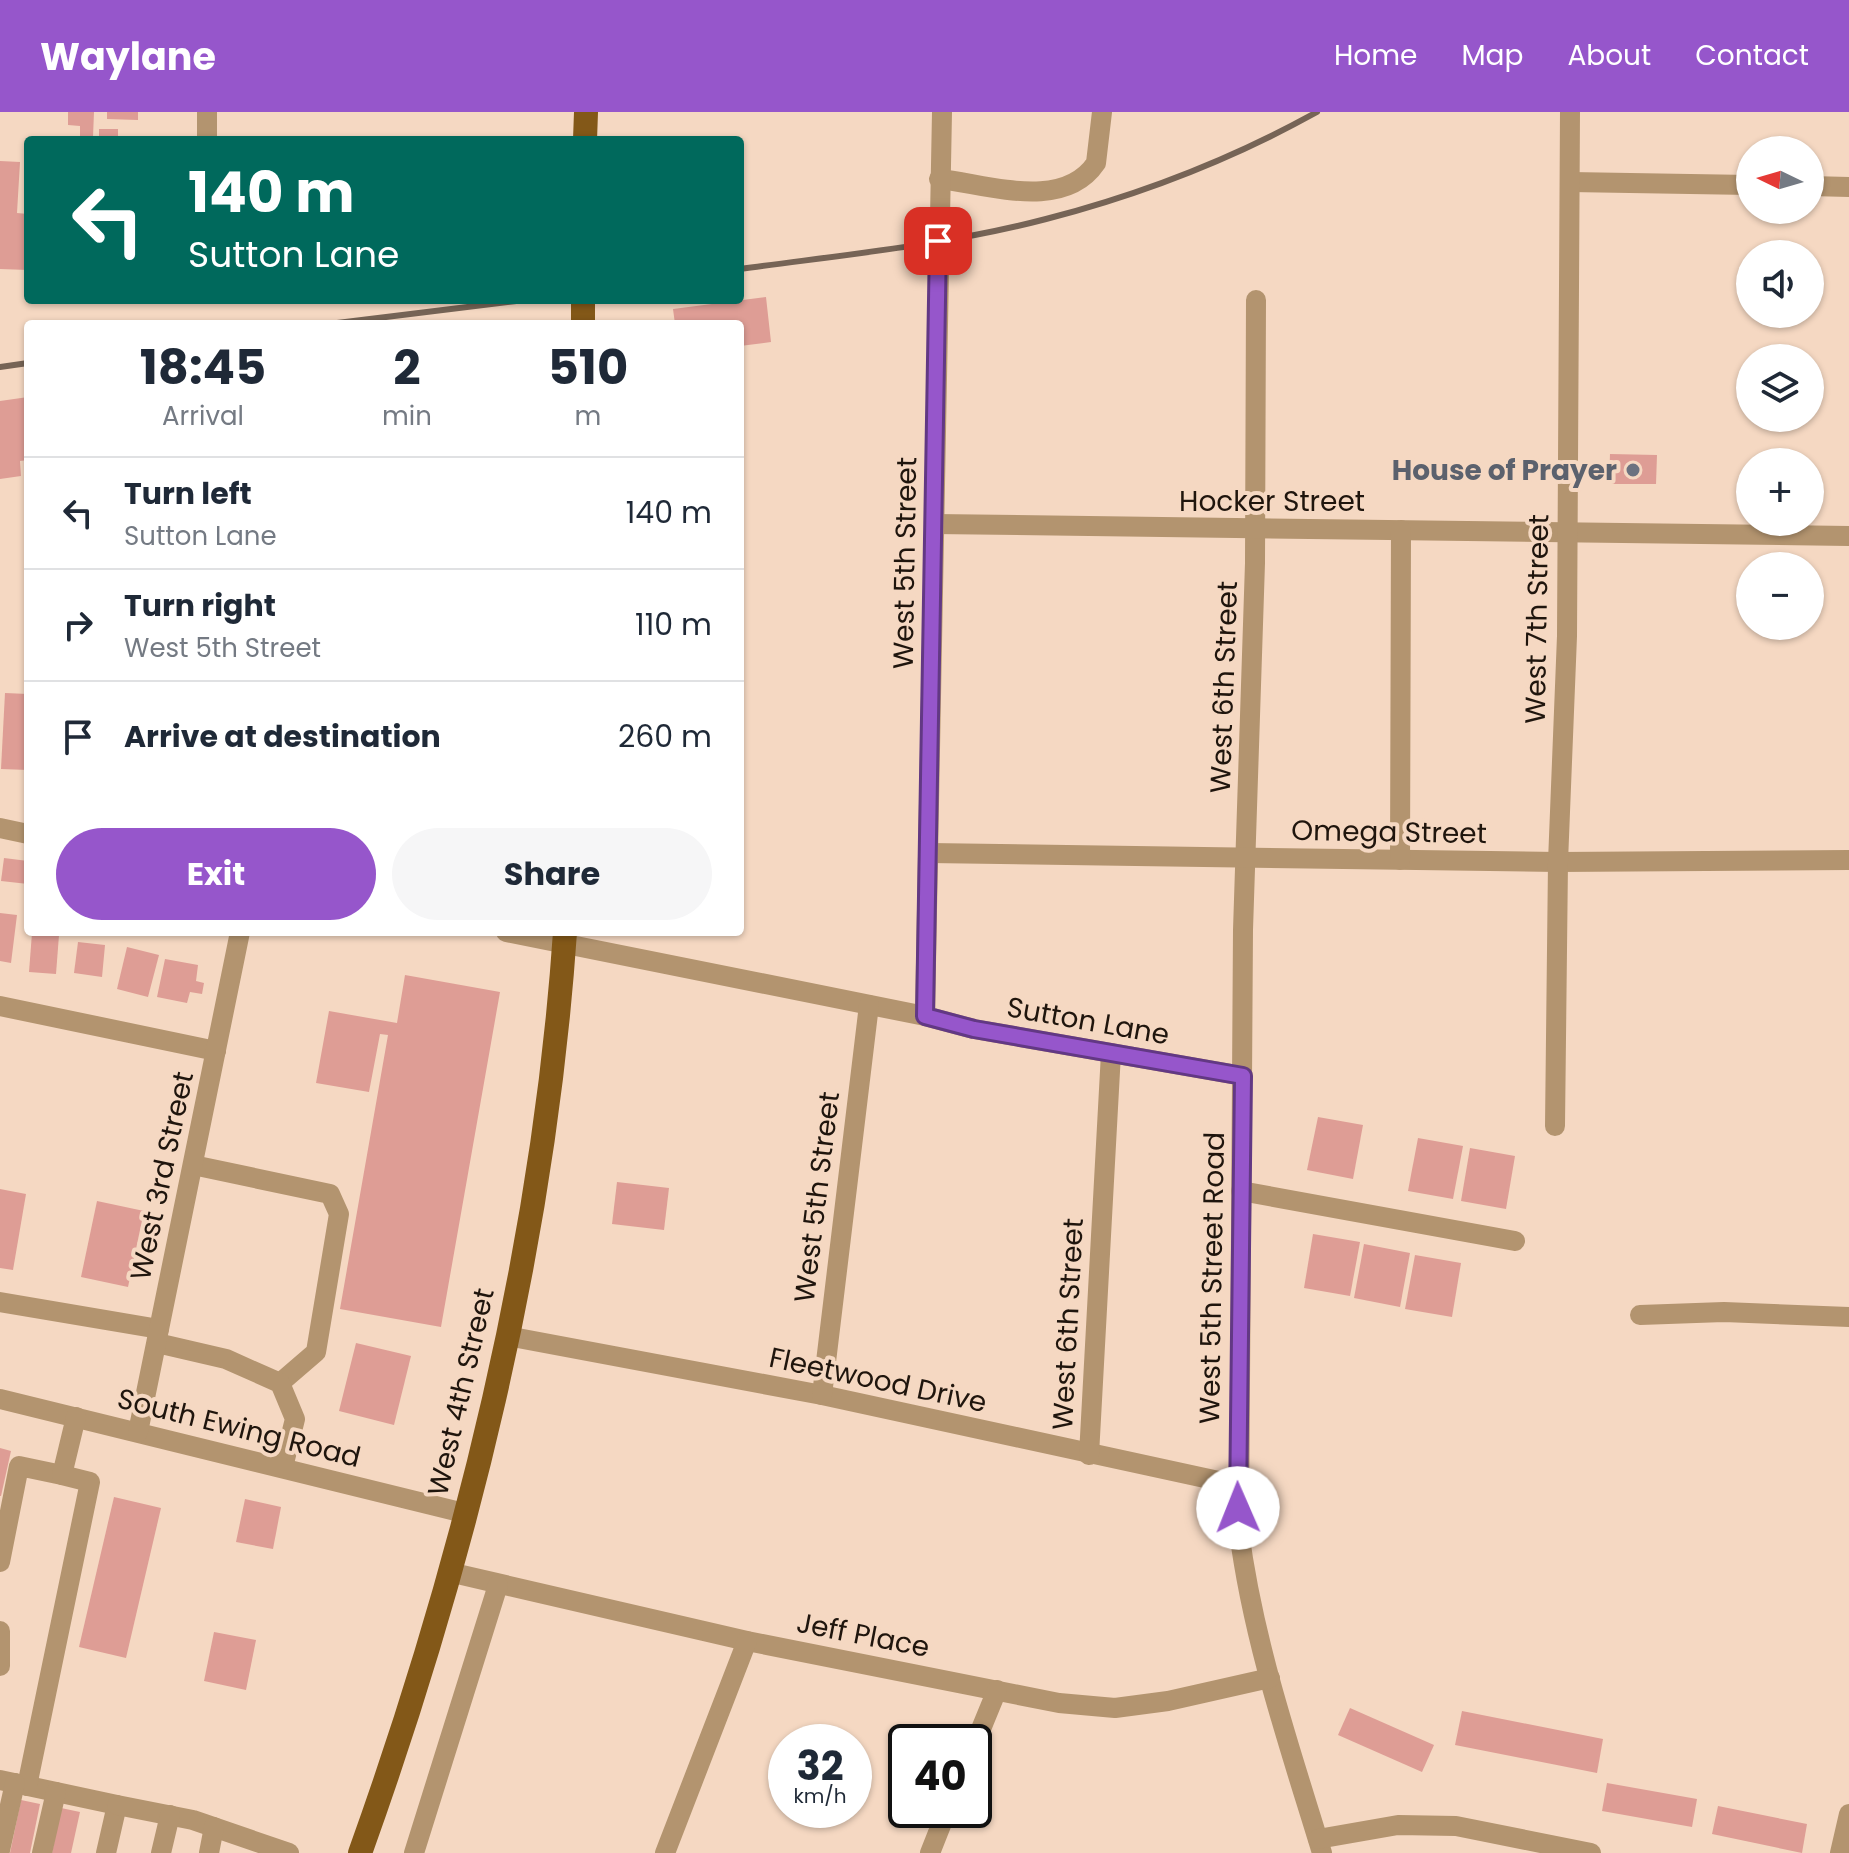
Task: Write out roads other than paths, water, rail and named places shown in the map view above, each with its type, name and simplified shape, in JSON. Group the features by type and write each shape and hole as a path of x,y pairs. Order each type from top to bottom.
{"main road":[{"path":"585,136 586,112"},
{"name":"West 4th Street","path":"360,1853 449,1572 507,1336 541,1154 565,938"}],"street":[{"path":"207,112 207,136"},
{"name":"West 5th Street","path":"925,1016 942,112"},
{"path":"939,179 1007,190 1041,191 1074,183 1096,163 1102,112"},
{"name":"West 7th Street","path":"1555,1126 1558,862 1567,636 1570,112"},
{"path":"1570,182 1736,185"},
{"path":"1824,186 1849,187"},
{"name":"West 6th Street","path":"1243,1076 1243,930 1254,530 1256,300"},
{"name":"Hocker Street","path":"934,524 1849,536"},
{"path":"1400,860 1401,530"},
{"path":"0,828 24,833"},
{"name":"Omega Street","path":"929,853 1558,862 1849,860"},
{"name":"West 3rd Street","path":"138,1432 239,936"},
{"path":"565,938 869,1005"},
{"name":"West 5th Street","path":"822,1395 869,1005"},
{"name":"Sutton Lane","path":"869,1005 974,1029 1243,1076"},
{"path":"0,1006 216,1051"},
{"name":"West 6th Street","path":"1089,1455 1111,1053"},
{"name":"West 5th Street Road","path":"1243,1076 1237,1485 1244,1568 1270,1678 1320,1846"},
{"path":"193,1165 330,1194 339,1214 316,1352 280,1383"},
{"path":"1241,1191 1515,1241"},
{"path":"0,1302 158,1336 226,1359 280,1383 295,1419 283,1467"},
{"path":"1640,1315 1724,1312 1849,1317"},
{"name":"Fleetwood Drive","path":"507,1336 822,1395 1237,1485"},
{"name":"South Ewing Road","path":"0,1399 464,1513"},
{"path":"62,1475 76,1417"},
{"path":"0,1562 19,1466 90,1482 0,1850"},
{"name":"Jeff Place","path":"449,1572 747,1641 1059,1703 1115,1708 1168,1701 1270,1678"},
{"path":"414,1853 498,1585"},
{"path":"0,1631 0,1666"},
{"path":"665,1853 747,1641"},
{"path":"983,1724 997,1690"},
{"path":"14,1783 170,1815 289,1853"},
{"path":"42,1853 56,1792"},
{"path":"106,1853 117,1805"},
{"path":"1840,1853 1849,1814"},
{"path":"161,1853 170,1815"},
{"path":"1320,1846 1398,1825 1456,1826 1591,1853"},
{"path":"209,1853 214,1827"},
{"path":"930,1853 940,1828"}],"railway":[{"path":"744,268 933,243 1046,219 1116,199 1185,174 1253,145 1317,112"},
{"path":"362,320 492,304"},
{"path":"0,367 24,364"}],"place":[{"name":"House of Prayer","path":"1633,470"}]}
